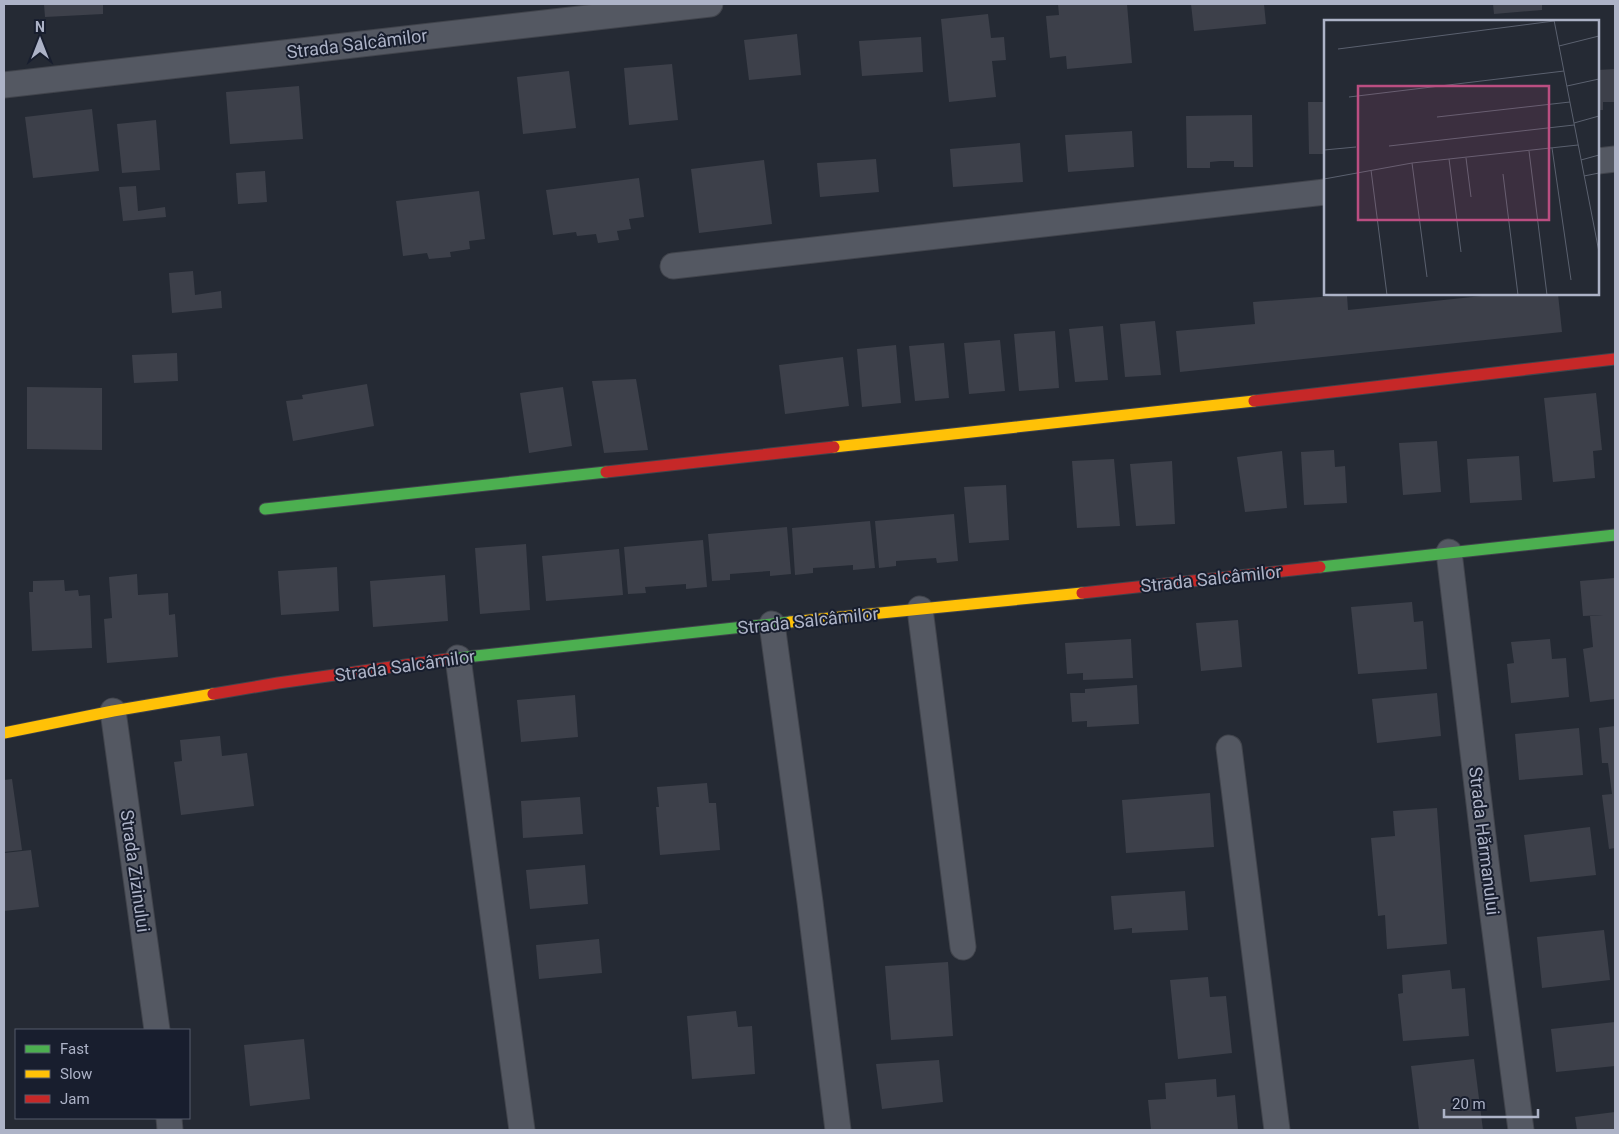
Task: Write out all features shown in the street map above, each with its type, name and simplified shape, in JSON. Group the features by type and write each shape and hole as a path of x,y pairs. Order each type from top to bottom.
{"street":[{"name":"Strada Salcâmilor","path":"4,85 710,4"},
{"path":"1599,161 1615,159"},
{"path":"673,266 1324,192"},
{"path":"265,509 1392,386 1615,359"},
{"name":"Strada Salcâmilor","path":"4,733 113,711 278,683 458,658 1219,579 1448,552 1615,535"},
{"name":"Strada Hărmanului","path":"1448,552 1521,1130"},
{"path":"920,609 963,947"},
{"path":"772,624 810,902 838,1130"},
{"path":"458,658 522,1130"},
{"name":"Strada Zizinului","path":"113,711 157,1029"},
{"path":"1229,748 1277,1130"}],"building":[{"path":"44,4 103,4 103,14 45,17"},
{"path":"1058,4 1127,4 1132,63 1067,69 1066,56 1050,58 1046,16 1059,15"},
{"path":"1191,4 1264,4 1266,24 1194,31"},
{"path":"1493,4 1542,4 1542,10 1494,14"},
{"path":"988,14 991,38 1004,37 1006,60 992,61 996,97 949,102 941,19"},
{"path":"797,34 801,75 749,80 744,40"},
{"path":"921,37 923,72 862,76 859,41"},
{"path":"672,64 678,120 629,125 624,68"},
{"path":"1615,69 1615,102 1603,102 1603,110 1599,110 1599,70"},
{"path":"569,71 576,128 523,134 517,77"},
{"path":"299,86 303,139 230,144 226,92"},
{"path":"1308,102 1324,102 1324,154 1309,154"},
{"path":"92,109 99,171 33,178 25,117"},
{"path":"1252,115 1253,167 1234,167 1234,161 1220,161 1210,162 1210,168 1187,168 1186,116"},
{"path":"156,120 160,170 122,173 117,124"},
{"path":"1132,131 1134,167 1068,172 1065,135"},
{"path":"1020,143 1023,182 953,187 950,149"},
{"path":"876,159 879,192 820,197 817,163"},
{"path":"764,160 772,224 699,233 691,169"},
{"path":"265,171 267,202 238,204 236,173"},
{"path":"639,178 644,217 629,219 631,229 617,231 619,240 598,243 596,234 577,236 576,232 553,235 546,190"},
{"path":"136,186 138,211 165,207 166,217 123,221 119,187"},
{"path":"479,191 485,239 469,241 470,249 450,252 451,257 429,259 427,253 403,256 396,201"},
{"path":"193,271 195,295 221,291 222,308 172,313 169,273"},
{"path":"1347,295 1348,310 1491,295 1558,295 1562,332 1180,372 1176,331 1255,324 1253,302"},
{"path":"1155,321 1161,375 1125,377 1120,324"},
{"path":"1103,326 1108,380 1075,382 1069,329"},
{"path":"1055,331 1059,388 1019,391 1014,334"},
{"path":"1000,340 1005,391 969,394 964,343"},
{"path":"944,343 949,398 915,401 909,346"},
{"path":"896,345 901,403 862,407 857,349"},
{"path":"177,353 178,381 134,383 132,355"},
{"path":"843,357 849,406 785,414 779,365"},
{"path":"636,379 648,450 604,453 592,381"},
{"path":"367,384 374,426 293,441 286,401 303,399 302,395"},
{"path":"27,387 102,388 102,450 27,449"},
{"path":"563,387 572,446 529,453 520,393"},
{"path":"1596,393 1602,450 1593,451 1595,478 1553,482 1544,398"},
{"path":"1437,441 1441,492 1403,495 1399,443"},
{"path":"1334,450 1335,467 1345,466 1347,503 1304,505 1301,452"},
{"path":"1282,451 1287,508 1245,512 1237,457"},
{"path":"1519,456 1522,500 1470,503 1467,459"},
{"path":"1114,459 1120,526 1077,528 1072,461"},
{"path":"1172,461 1175,524 1136,526 1130,464"},
{"path":"1006,485 1009,540 969,543 964,487"},
{"path":"954,514 958,561 937,563 936,558 896,561 896,566 879,568 875,521"},
{"path":"870,521 875,568 853,570 853,565 813,568 813,573 795,575 792,528"},
{"path":"787,527 791,574 770,576 770,571 730,574 730,580 712,581 708,534"},
{"path":"703,540 707,587 686,589 686,584 645,587 646,593 628,594 624,547"},
{"path":"526,544 530,610 480,614 475,548"},
{"path":"619,549 623,595 546,601 542,556"},
{"path":"337,567 339,611 281,615 278,571"},
{"path":"137,574 138,595 168,593 169,615 175,614 178,657 107,663 104,619 112,618 109,577"},
{"path":"445,575 448,621 373,627 370,581"},
{"path":"1615,578 1615,699 1590,702 1583,649 1593,647 1590,616 1603,615 1583,616 1580,581"},
{"path":"64,580 65,591 78,590 79,596 90,595 92,648 32,651 29,592 33,592 33,581"},
{"path":"1412,602 1414,622 1423,621 1427,669 1358,674 1351,607"},
{"path":"1238,620 1242,667 1201,671 1196,623"},
{"path":"1131,639 1133,678 1083,680 1083,673 1067,674 1065,643"},
{"path":"1550,639 1552,659 1566,658 1569,697 1511,703 1507,664 1514,663 1511,642"},
{"path":"1137,685 1139,724 1087,727 1087,721 1072,722 1070,693 1085,693 1085,689"},
{"path":"1437,693 1441,736 1377,743 1372,699"},
{"path":"575,695 578,737 521,742 517,700"},
{"path":"1615,726 1615,848 1609,849 1602,795 1612,794 1608,763 1602,763 1599,728"},
{"path":"1579,728 1583,775 1519,780 1515,734"},
{"path":"220,736 222,756 247,753 254,806 181,815 174,762 182,761 180,740"},
{"path":"12,779 22,850 4,852 4,780"},
{"path":"707,783 709,803 716,803 720,850 660,855 656,807 659,807 657,787"},
{"path":"1210,793 1214,847 1126,853 1122,800"},
{"path":"580,797 583,834 523,838 521,801"},
{"path":"1437,808 1447,944 1387,949 1385,915 1378,916 1371,838 1395,836 1393,811"},
{"path":"1590,827 1596,875 1530,882 1524,835"},
{"path":"31,850 39,907 4,911 4,853"},
{"path":"585,865 588,904 530,909 526,870"},
{"path":"1185,891 1188,930 1132,933 1132,928 1114,930 1111,896"},
{"path":"1604,930 1610,980 1542,988 1537,937"},
{"path":"599,939 602,973 539,979 536,945"},
{"path":"948,962 953,1036 891,1040 885,966"},
{"path":"1450,970 1452,989 1465,988 1469,1036 1403,1041 1398,994 1403,993 1402,975"},
{"path":"1208,977 1210,997 1226,996 1232,1053 1178,1059 1170,980"},
{"path":"736,1011 738,1027 752,1026 755,1074 692,1079 687,1016"},
{"path":"1615,1022 1615,1066 1556,1072 1551,1029"},
{"path":"304,1039 310,1099 250,1106 244,1045"},
{"path":"1474,1059 1483,1130 1419,1130 1411,1066"},
{"path":"939,1060 943,1102 882,1109 876,1064"},
{"path":"1216,1079 1217,1097 1235,1095 1238,1130 1151,1130 1148,1100 1166,1099 1165,1083"},
{"path":"1615,1112 1615,1130 1577,1130 1575,1117"}],"traffic: fast":[{"path":"265,509 606,472"},
{"path":"1320,567 1615,535"},
{"path":"448,659 790,622"}],"traffic: slow":[{"path":"834,447 1254,401"},
{"path":"790,622 1082,593"},
{"path":"4,733 113,711 213,694"}],"traffic: jam":[{"path":"1254,401 1615,359"},
{"path":"606,472 834,447"},
{"path":"1082,593 1320,567"},
{"path":"213,694 448,659"}]}
